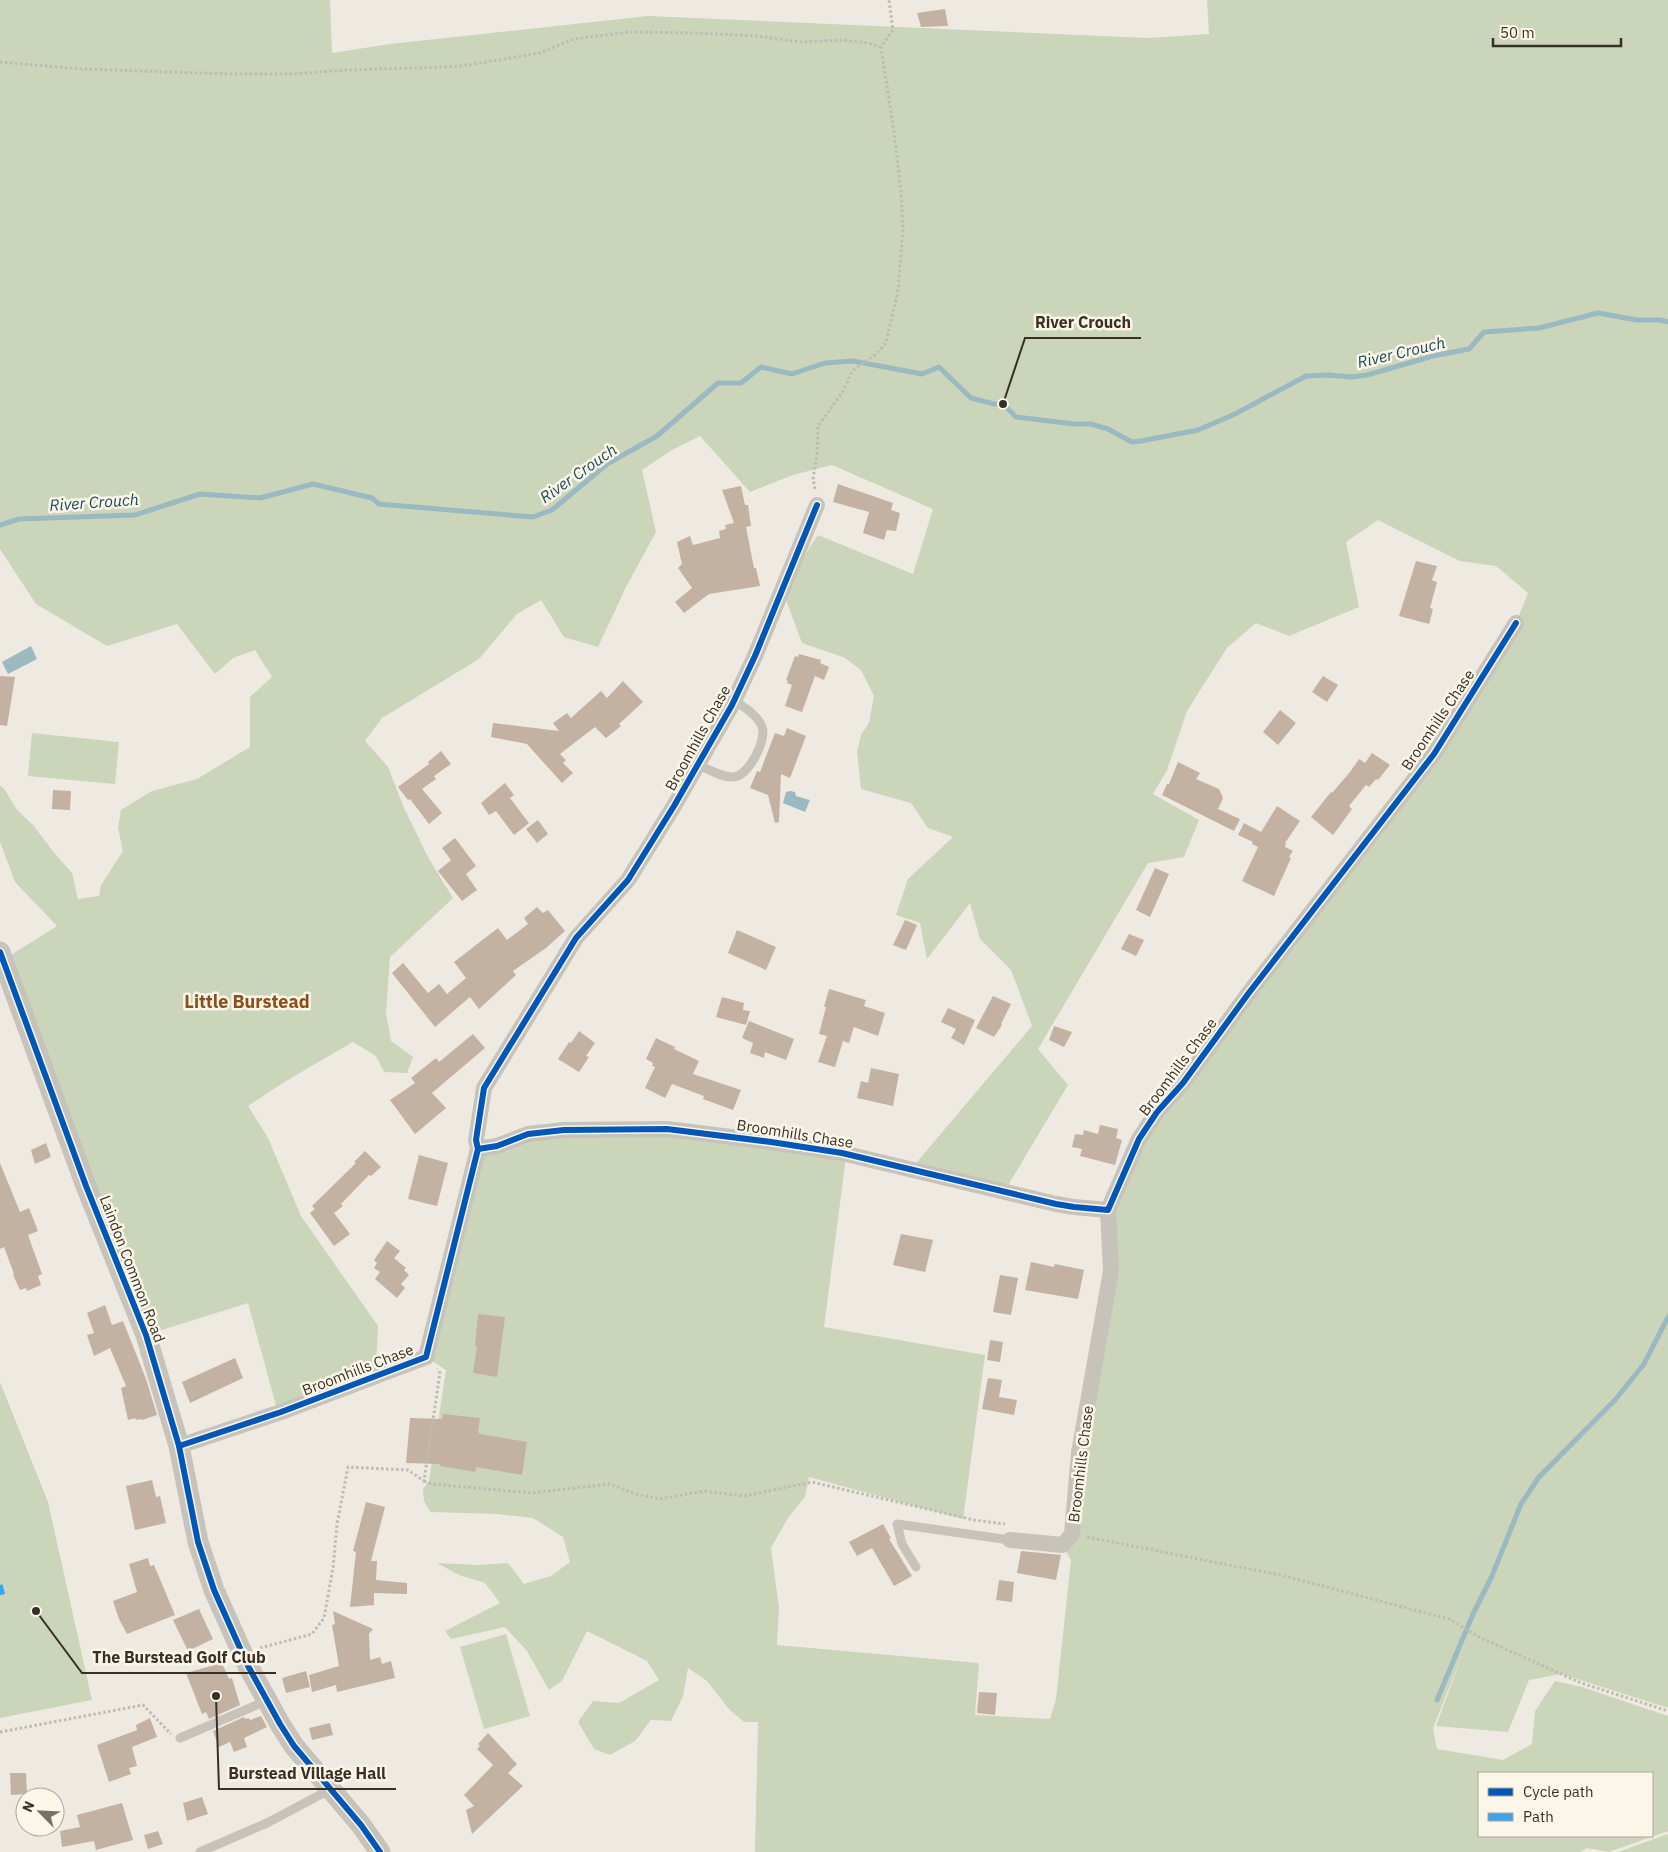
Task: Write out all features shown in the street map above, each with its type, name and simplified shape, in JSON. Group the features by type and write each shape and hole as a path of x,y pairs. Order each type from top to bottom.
{"street":[{"name":"Broomhills Chase","path":"179,1446 281,1412 426,1358 478,1149 476,1140 484,1088 576,938 628,880 698,765 734,700 755,656 817,505"},
{"name":"Broomhills Chase","path":"1010,1540 1063,1545 1072,1534 1080,1453 1111,1271 1108,1210 1128,1160 1139,1139 1183,1083 1275,958 1434,754 1516,623"},
{"name":"Laindon Common Road","path":"0,952 86,1186 146,1335 179,1446 198,1542 214,1590 266,1701 294,1746 361,1825 380,1852"},
{"name":"Broomhills Chase","path":"478,1149 497,1146 528,1134 564,1130 667,1129 842,1153 1056,1204 1108,1210"}],"lane":[{"path":"698,765 722,775 736,777 744,773 757,754 763,737 762,725 755,716 734,700"},
{"path":"916,1567 902,1544 897,1524 1010,1540"},
{"path":"180,1738 266,1701"},
{"path":"200,1852 267,1823 331,1789"}],"path":[{"path":"817,505 813,479 817,455 818,426 844,390 852,371 876,354 886,343 898,290 903,228 901,191 881,47 893,30 889,0"},
{"path":"0,62 42,67 229,74 293,74 346,70 446,68 540,53 574,39 630,32 757,36 800,42 843,40 868,43 881,47"},
{"path":"243,1654 312,1634 324,1618 333,1568 337,1524 348,1467 408,1470 424,1481 440,1373 426,1358"},
{"path":"1460,1627 1581,1684 1668,1711"},
{"path":"0,1732 143,1705 173,1737 180,1738"}],"green space":[{"path":"0,0 330,0 332,53 390,44 648,16 1148,38 1209,34 1207,0 1668,0 1668,1708 1561,1674 1529,1680 1508,1732 1436,1726 1463,1653 1433,1728 1437,1749 1503,1760 1532,1744 1535,1711 1555,1681 1582,1687 1668,1716 1668,1831 1653,1836 1653,1772 1478,1772 1478,1837 1651,1837 1609,1852 1587,1848 1580,1852 755,1852 758,1722 744,1722 729,1709 707,1681 688,1668 683,1696 671,1721 651,1720 635,1741 610,1755 594,1749 578,1722 593,1701 619,1703 659,1680 647,1661 587,1631 562,1681 549,1690 527,1651 505,1627 451,1639 445,1631 500,1603 485,1583 459,1575 437,1563 479,1565 508,1563 524,1584 551,1576 570,1562 563,1537 533,1518 497,1514 430,1512 424,1501 423,1489 429,1481 446,1370 426,1357 478,1149 564,1130 847,1149 824,1327 985,1355 963,1519 809,1477 805,1497 788,1518 771,1548 779,1608 777,1645 979,1663 975,1715 1050,1719 1056,1699 1071,1560 1063,1545 1073,1519 1109,1226 1151,1131 1384,816 1516,623 1528,593 1496,566 1460,561 1378,520 1346,542 1359,607 1289,636 1256,623 1227,648 1187,711 1167,770 1153,794 1199,820 1184,857 1148,863 1038,1049 1068,1085 1004,1192 911,1169 1032,1026 1011,970 980,939 970,903 927,959 920,923 896,915 908,879 953,837 928,828 911,803 861,789 857,751 861,735 869,723 874,696 861,670 845,658 802,643 782,589 818,535 913,574 933,509 832,465 793,475 750,492 700,436 672,450 642,470 656,532 626,587 598,647 564,637 541,600 517,614 479,659 382,718 365,741 388,767 404,808 429,859 453,898 390,957 386,1013 391,1041 413,1057 407,1073 384,1072 376,1056 353,1042 286,1081 248,1106 268,1138 301,1216 378,1326 375,1384 280,1420 248,1303 146,1335 3,960 57,926 15,882 0,842 0,785 17,810 33,825 72,873 78,899 99,896 101,885 123,851 118,828 121,810 152,791 197,779 250,747 250,697 272,677 255,650 233,658 215,674 177,624 107,646 36,604 0,549"},
{"path":"32,733 119,742 115,784 28,776"},
{"path":"0,1382 48,1502 92,1700 0,1718"},
{"path":"506,1634 530,1716 484,1729 460,1647"},
{"path":"1668,1834 1668,1852 1618,1852"}],"water":[{"path":"31,646 37,659 8,674 2,662"},
{"path":"786,792 795,792 796,796 810,800 805,812 783,803"}],"building":[{"path":"945,9 948,26 921,27 917,13"},
{"path":"838,484 893,503 891,510 900,513 896,531 887,530 884,540 863,533 869,512 833,502"},
{"path":"741,486 745,505 748,505 751,526 746,527 754,568 756,568 760,586 709,594 684,613 675,602 692,588 678,568 682,564 677,542 690,536 693,545 720,538 719,531 726,529 725,525 734,523 722,490"},
{"path":"1416,561 1437,566 1432,580 1437,582 1430,608 1433,609 1429,624 1399,616"},
{"path":"799,654 821,660 820,663 829,667 824,680 815,676 802,712 785,706 792,685 787,683 788,681 786,680 795,656 798,657"},
{"path":"0,676 15,677 7,726 0,725"},
{"path":"1323,676 1338,685 1327,702 1312,692"},
{"path":"623,681 643,702 619,724 621,726 606,738 595,727 560,754 566,760 563,763 573,773 562,783 527,744 491,737 493,723 559,731 553,723 567,713 571,718 601,691 607,698"},
{"path":"1280,710 1296,723 1278,745 1263,732"},
{"path":"787,728 806,736 790,778 781,774 779,822 775,823 768,795 750,788 757,771 760,772 775,733 784,736"},
{"path":"441,751 451,764 434,776 436,779 422,789 442,813 429,824 398,787 429,764 428,762"},
{"path":"1372,753 1390,765 1378,780 1376,779 1369,787 1366,785 1349,806 1352,809 1333,835 1311,817 1359,759 1365,763"},
{"path":"1178,762 1200,773 1196,779 1219,789 1223,798 1218,809 1240,819 1234,831 1162,795"},
{"path":"505,783 514,795 510,798 529,823 514,835 496,811 489,815 481,803"},
{"path":"53,790 71,791 70,810 52,809"},
{"path":"1277,806 1300,821 1285,843 1285,847 1293,851 1274,896 1242,881 1258,847 1252,844 1253,842 1238,835 1244,823 1261,832"},
{"path":"538,820 548,834 537,843 526,829"},
{"path":"455,838 476,866 466,874 477,890 462,901 438,871 451,860 442,848"},
{"path":"1155,868 1169,874 1150,917 1136,910"},
{"path":"537,907 543,913 548,910 565,931 546,948 513,971 516,975 479,1009 470,997 435,1027 392,973 403,963 428,993 439,984 447,994 466,978 454,962 498,928 507,940 528,924 524,918"},
{"path":"905,920 917,925 906,950 893,945"},
{"path":"737,930 776,947 766,970 728,953"},
{"path":"1129,934 1144,940 1136,956 1121,949"},
{"path":"829,989 866,1000 864,1006 885,1013 878,1036 854,1027 849,1043 843,1041 835,1067 818,1062 827,1036 819,1034"},
{"path":"993,996 1011,1004 1002,1025 994,1037 976,1028"},
{"path":"722,997 744,1003 743,1010 750,1011 746,1025 716,1017"},
{"path":"948,1008 975,1020 964,1045 951,1038 956,1029 941,1022"},
{"path":"749,1021 794,1039 786,1060 765,1052 764,1058 750,1053 753,1043 742,1038"},
{"path":"1054,1026 1072,1032 1064,1047 1049,1040"},
{"path":"579,1031 595,1043 586,1056 589,1057 579,1072 558,1059"},
{"path":"473,1034 485,1048 432,1093 446,1108 415,1134 390,1100 415,1083 411,1078 436,1058 439,1062"},
{"path":"656,1038 699,1061 693,1074 741,1090 733,1110 703,1099 704,1096 672,1084 665,1098 645,1088 655,1067 652,1066 653,1063 646,1059"},
{"path":"871,1068 899,1074 893,1106 857,1098 861,1081 868,1083"},
{"path":"1100,1125 1118,1129 1116,1138 1122,1140 1115,1165 1080,1156 1082,1149 1072,1147 1075,1134 1083,1135 1084,1130 1098,1134"},
{"path":"46,1143 51,1157 35,1164 31,1150"},
{"path":"365,1151 381,1167 371,1176 369,1175 341,1204 343,1206 334,1213 350,1234 334,1246 310,1213 315,1209 312,1206 356,1163 354,1162"},
{"path":"419,1155 448,1163 437,1206 408,1199"},
{"path":"0,1163 20,1212 29,1208 38,1231 28,1235 42,1274 38,1276 41,1285 27,1291 26,1288 20,1290 4,1247 0,1249"},
{"path":"901,1234 933,1240 925,1272 893,1265"},
{"path":"387,1241 400,1251 394,1258 406,1268 404,1270 409,1275 401,1284 405,1288 397,1298 375,1279 380,1272 374,1268 377,1263 374,1260"},
{"path":"1031,1262 1054,1267 1055,1264 1084,1270 1078,1299 1025,1290"},
{"path":"1000,1275 1018,1278 1011,1315 993,1312"},
{"path":"105,1305 112,1325 123,1321 146,1379 157,1415 142,1420 136,1420 135,1418 128,1420 121,1388 126,1386 110,1348 94,1356 87,1335 94,1333 87,1313"},
{"path":"478,1314 505,1317 497,1377 473,1373 477,1347 475,1346"},
{"path":"990,1340 1003,1342 1000,1362 987,1360"},
{"path":"235,1358 243,1378 190,1403 182,1382"},
{"path":"988,1378 1002,1380 999,1397 1017,1400 1014,1415 982,1409"},
{"path":"443,1414 480,1418 478,1432 480,1434 527,1442 522,1475 476,1467 475,1472 440,1466 440,1464 406,1463 410,1418 442,1419"},
{"path":"152,1480 156,1497 160,1496 166,1523 135,1530 126,1486"},
{"path":"366,1502 385,1507 371,1561 377,1561 376,1580 407,1583 407,1594 374,1593 374,1605 350,1607 356,1552 353,1551"},
{"path":"883,1524 891,1538 889,1539 912,1576 894,1586 872,1548 857,1556 849,1542"},
{"path":"1021,1551 1061,1555 1056,1580 1017,1573"},
{"path":"148,1558 150,1566 154,1565 175,1615 127,1634 119,1619 113,1601 137,1592 129,1564"},
{"path":"999,1580 1014,1582 1012,1602 996,1600"},
{"path":"199,1609 213,1639 188,1651 173,1620"},
{"path":"333,1611 373,1629 369,1634 370,1660 380,1657 382,1664 391,1661 395,1678 337,1692 336,1685 312,1692 309,1675 339,1666 332,1625 335,1624"},
{"path":"222,1663 229,1679 232,1678 240,1705 209,1719 206,1712 202,1714 186,1673"},
{"path":"306,1671 310,1687 286,1693 282,1678"},
{"path":"979,1692 997,1693 995,1715 977,1713"},
{"path":"261,1716 267,1727 244,1738 247,1747 234,1752 230,1742 219,1747 213,1731 244,1717 250,1720"},
{"path":"150,1718 157,1737 132,1747 137,1766 129,1768 131,1774 109,1782 97,1745 137,1730 136,1725"},
{"path":"330,1723 333,1735 312,1740 309,1728"},
{"path":"488,1733 517,1764 508,1773 523,1786 472,1834 466,1810 474,1806 464,1795 493,1765 477,1749 480,1746 478,1744"},
{"path":"10,1773 26,1773 27,1787 15,1787 15,1795 11,1795"},
{"path":"202,1797 208,1814 187,1821 183,1803"},
{"path":"122,1803 133,1840 96,1850 94,1841 62,1847 61,1837 65,1837 65,1830 80,1827 77,1815"},
{"path":"158,1831 163,1844 148,1849 144,1835"}],"waterway":[{"name":"River Crouch","path":"0,525 19,519 135,515 200,494 260,498 313,484 372,498 379,504 533,517 552,510 607,464 657,436 718,383 741,383 761,367 792,374 825,363 853,361 922,374 939,367 971,398 994,404 1003,404 1016,417 1074,424 1091,424 1108,429 1132,442 1198,430 1235,414 1306,376 1351,377 1367,375 1433,356 1469,349 1484,332 1539,328 1598,313 1637,320 1668,322"},
{"path":"1437,1700 1473,1614 1492,1576 1521,1504 1539,1477 1615,1400 1644,1364 1668,1317"}],"marked path":[{"path":"0,1585 3,1596"}],"cycle path":[{"path":"179,1446 281,1412 426,1357 478,1149 476,1140 484,1088 576,938 628,880 674,806 732,705 755,656 817,505"},
{"path":"478,1149 497,1146 528,1134 564,1130 667,1129 842,1153 1056,1204 1108,1210 1139,1139 1157,1112 1183,1083 1248,994 1434,754 1516,623"},
{"path":"0,952 86,1186 146,1335 179,1446 198,1542 214,1590 248,1666 280,1724 294,1746 361,1825 380,1852"}],"place":[{"name":"River Crouch","path":"1003,404"},
{"name":"The Burstead Golf Club","path":"36,1611"},
{"name":"Burstead Village Hall","path":"216,1696"}],"district":[{"name":"Little Burstead","path":"247,1002"}]}
